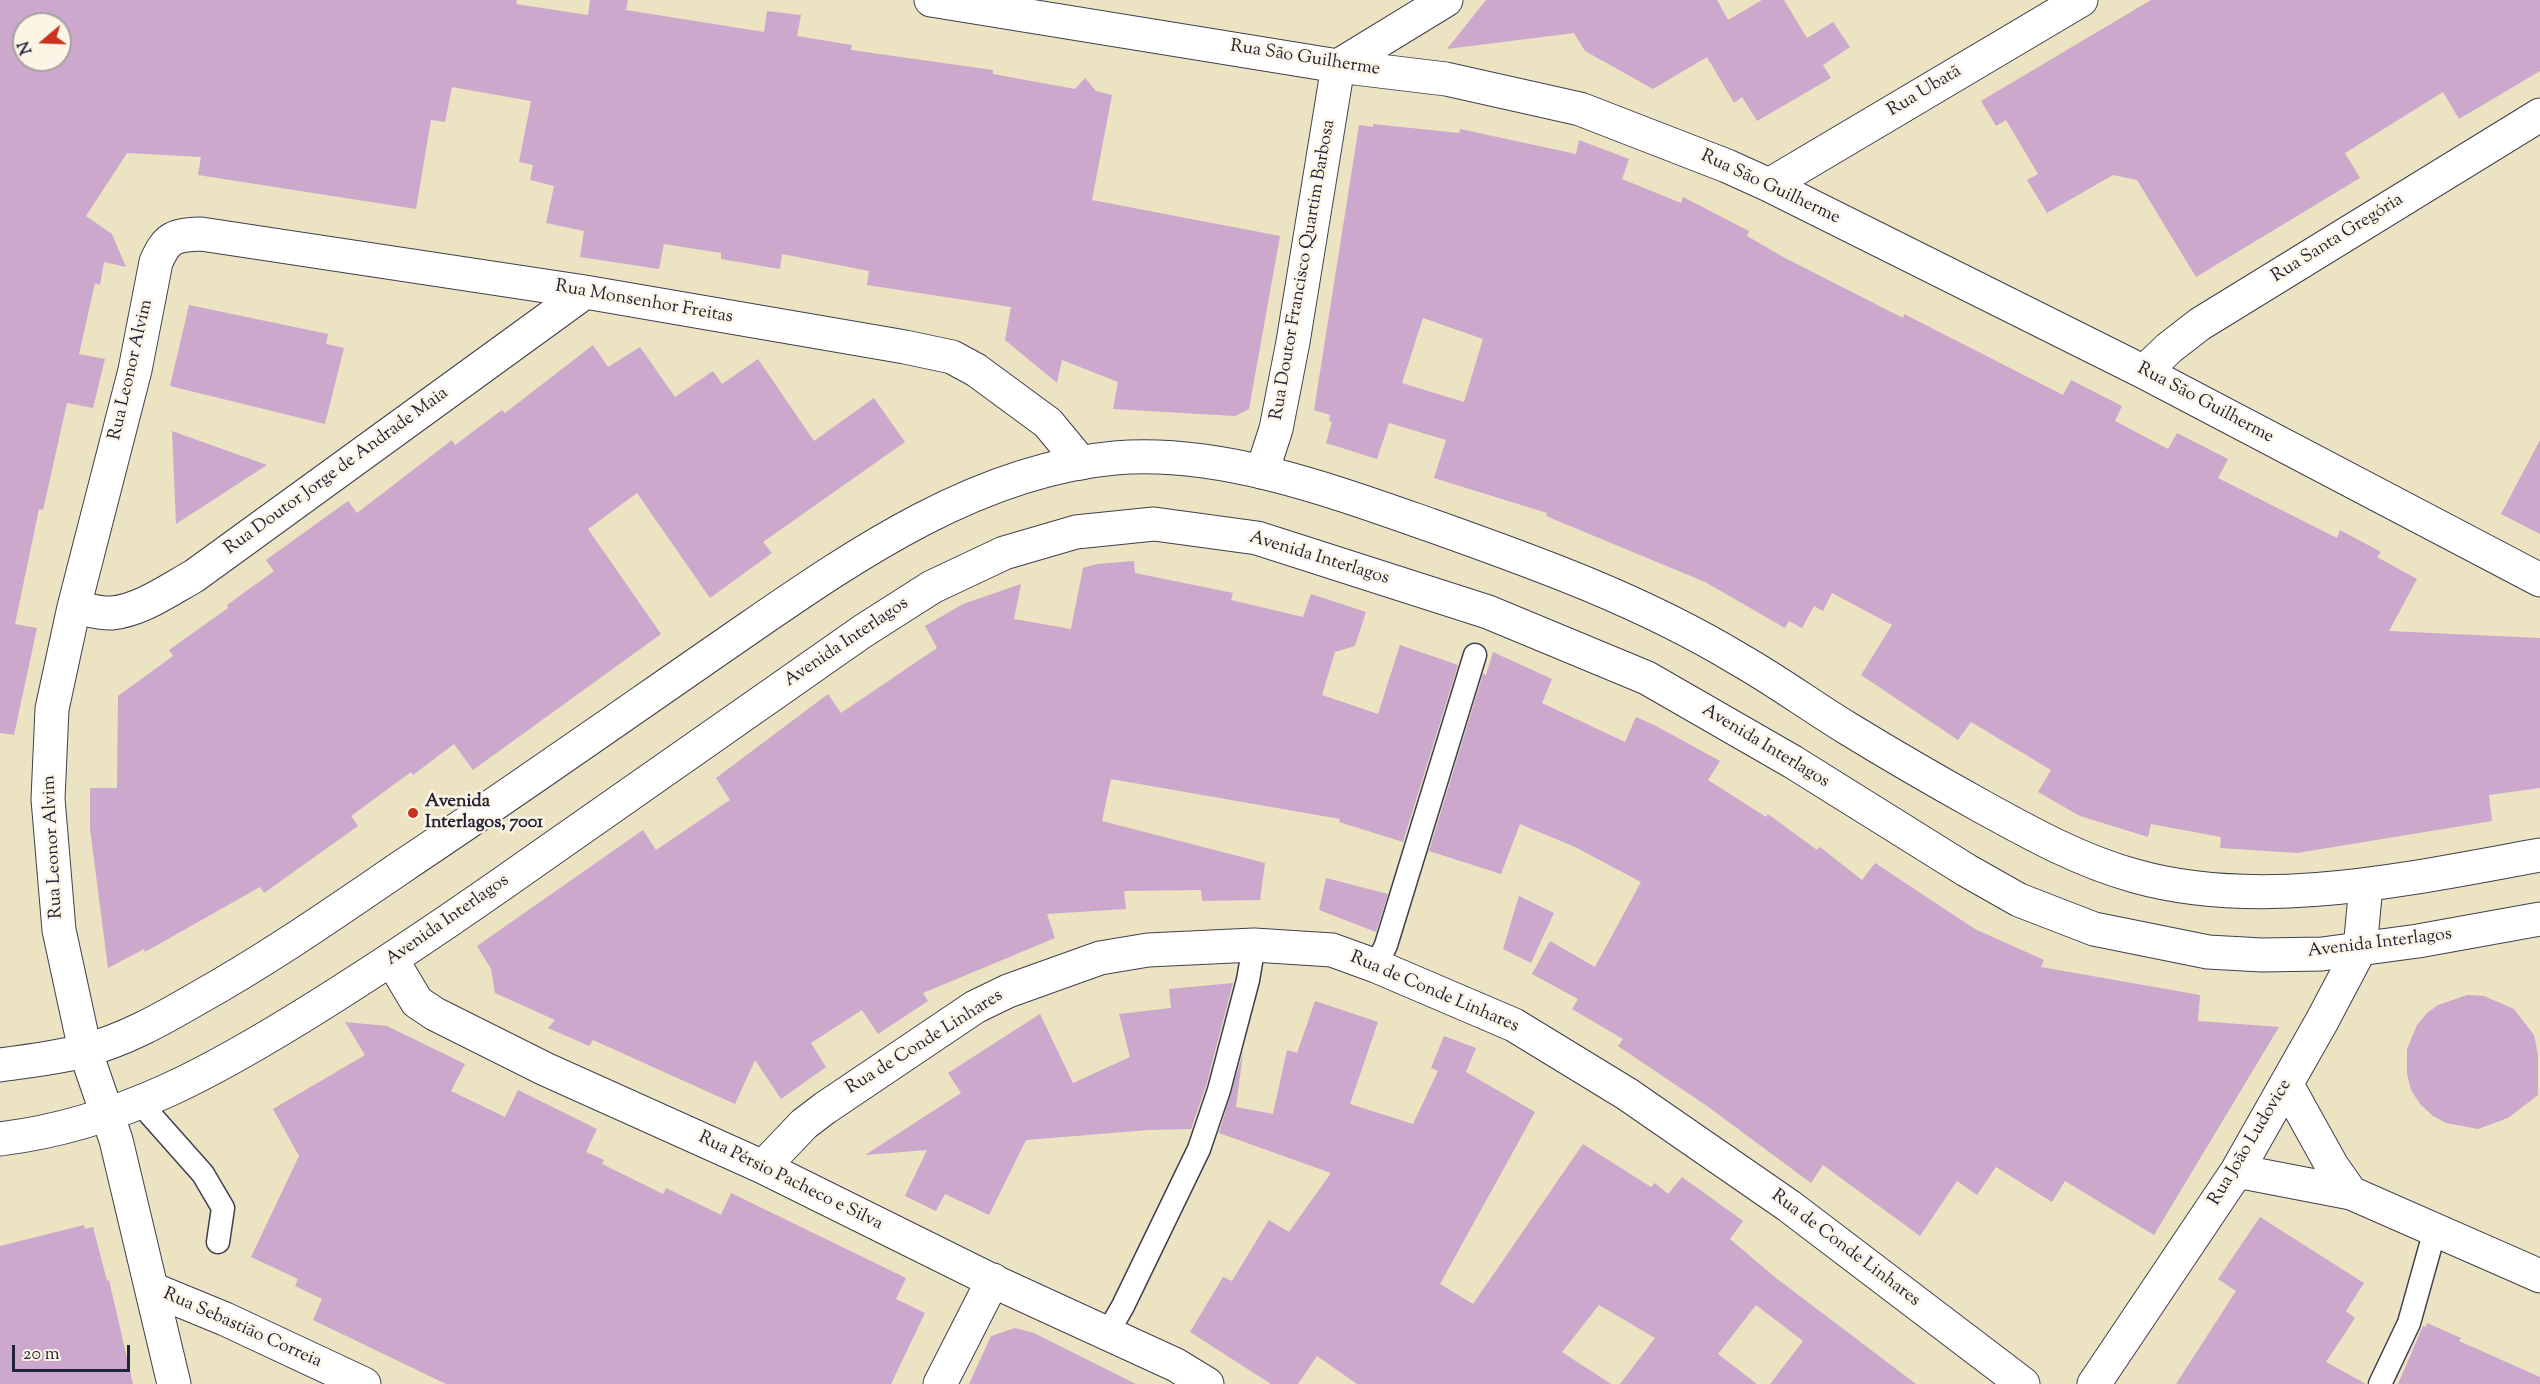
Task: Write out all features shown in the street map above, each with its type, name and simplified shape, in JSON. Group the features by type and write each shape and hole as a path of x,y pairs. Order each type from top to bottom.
{"street":[{"name":"Rua São Guilherme","path":"931,0 1338,66 1446,79 1580,109 1769,185 2144,372 2540,580"},
{"path":"1338,66 1446,0"},
{"name":"Rua Ubatã","path":"1769,185 2081,0"},
{"name":"Rua Doutor Francisco Quartim Barbosa","path":"1262,472 1276,429 1291,353 1338,66"},
{"name":"Rua Santa Gregória","path":"2144,372 2169,348 2200,324 2540,115"},
{"name":"Rua Monsenhor Freitas","path":"170,239 182,235 201,234 585,292 952,357 976,370 1048,423 1081,462"},
{"name":"Rua Leonor Alvim","path":"170,239 162,247 156,262 135,370 74,607 52,709 48,799 58,930 85,1050 122,1166 174,1384"},
{"name":"Rua Doutor Jorge de Andrade Maia","path":"74,607 109,613 125,610 152,599 194,576 585,292"},
{"path":"0,1065 85,1050 144,1029 249,970 782,606 892,534 936,512 1064,464 1122,457 1187,459 1262,472 1365,502 1546,566 1675,622 1744,661 1852,731 2048,844 2134,876 2211,891 2290,890 2366,885 2540,855"},
{"name":"Avenida Interlagos","path":"0,1139 27,1136 107,1116 166,1093 273,1035 392,960 862,631 932,588 1004,553 1076,532 1154,524 1257,538 1488,612 1647,678 1793,762 1966,870 2019,900 2094,929 2208,952 2262,955 2322,954 2540,919"},
{"name":"Rua João Ludovice","path":"2094,1384 2237,1171 2286,1085 2360,949 2366,885"},
{"name":"Rua de Conde Linhares","path":"763,1167 804,1124 825,1108 975,1007 1008,990 1100,958 1148,950 1254,945 1332,950 1376,966 1514,1025 1627,1094 1789,1206 2023,1384"},
{"name":"Rua Pérsio Pacheco e Silva","path":"392,960 417,1002 435,1014 544,1069 763,1167 993,1280 1108,1332 1176,1365 1207,1384"},
{"path":"2286,1085 2332,1166 2351,1193"},
{"path":"2237,1171 2351,1193 2540,1276"},
{"path":"940,1384 993,1280"},
{"name":"Rua Sebastião Correia","path":"152,1289 235,1323 364,1384"}],"lane":[{"path":"1376,966 1386,945 1475,655"},
{"path":"1108,1332 1124,1306 1199,1149 1219,1090 1248,981 1254,945"},
{"path":"140,1103 203,1174 223,1208 218,1242"},
{"path":"2380,1384 2409,1323 2435,1230"}],"building":[{"path":"0,0 517,0 516,4 588,15 590,0 628,0 626,10 764,32 767,11 801,15 797,36 852,45 851,50 993,70 993,74 1075,89 1085,78 1096,91 1112,95 1092,200 1280,236 1249,409 1235,416 1113,409 1118,382 1062,360 1057,383 1005,340 1011,307 867,285 869,271 782,254 780,269 721,259 721,253 664,244 659,269 580,257 584,231 546,223 554,186 530,180 533,165 519,162 531,101 452,87 445,122 431,120 416,209 198,175 201,157 127,153 86,216 112,234 126,267 104,262 100,285 95,283 79,354 105,359 93,408 67,403 43,510 39,509 15,624 37,628 14,735 0,733"},
{"path":"1486,0 1717,0 1728,20 1762,0 1784,0 1807,38 1833,22 1850,47 1823,65 1831,78 1757,121 1742,97 1734,103 1707,57 1653,89 1585,51 1574,33 1447,49"},
{"path":"2151,0 2540,0 2540,71 2459,119 2443,92 2345,153 2360,178 2196,277 2137,180 2113,175 2047,213 2027,180 2038,174 2006,120 1996,126 1981,101"},
{"path":"1373,124 1459,133 1460,129 1576,154 1579,140 1629,159 1622,179 1681,203 1683,197 1749,231 1747,236 1785,258 1903,318 1904,314 2063,395 2071,380 2122,406 2115,421 2168,449 2177,433 2228,459 2218,478 2337,538 2340,530 2381,552 2377,557 2417,579 2389,631 2540,638 2540,788 2489,795 2492,821 2297,853 2220,848 2221,837 2151,824 2148,837 2080,816 2038,792 2051,770 1971,722 1958,740 1861,675 1892,625 1832,593 1823,611 1814,606 1802,628 1789,621 1785,628 1705,582 1546,516 1547,513 1434,478 1446,440 1389,423 1377,459 1326,443 1332,422 1329,421 1330,415 1314,410 1359,125 1373,127","holes":["1423,318 1483,339 1464,402 1402,383"]},
{"path":"189,305 328,334 326,344 344,348 325,424 170,386"},
{"path":"593,345 608,367 640,347 675,397 713,371 722,384 758,359 814,441 874,398 905,442 763,542 772,553 710,598 637,493 588,529 661,634 473,770 454,744 413,775 411,772 351,816 358,826 264,893 260,887 145,952 144,949 108,968 90,829 90,788 117,788 118,696 173,656 169,650 228,608 227,605 274,571 266,560 348,501 357,513 452,440 455,445 502,410 505,413"},
{"path":"172,431 267,465 176,524"},
{"path":"2540,440 2540,534 2501,514"},
{"path":"1134,561 1135,573 1233,593 1231,600 1303,617 1311,594 1366,612 1355,646 1335,652 1322,695 1378,714 1400,645 1458,665 1403,842 1339,822 1340,819 1111,779 1102,821 1265,863 1260,900 1202,901 1201,890 1124,891 1126,909 1047,914 1055,938 923,993 928,1001 878,1034 862,1010 811,1043 826,1067 781,1099 755,1060 735,1104 593,1040 589,1046 548,1028 555,1020 495,993 491,969 477,946 643,830 656,850 730,800 716,778 828,694 841,713 937,648 925,626 963,604 1021,584 1014,619 1071,629 1083,568 1097,564"},
{"path":"1493,652 1552,679 1542,703 1625,742 1636,717 1656,726 1720,761 1708,780 1766,817 1768,814 1817,850 1820,847 1862,880 1875,863 1975,929 2044,960 2041,967 2200,995 2198,1021 2279,1027 2154,1235 2065,1181 2052,1202 1996,1167 1977,1195 1957,1181 1920,1236 1823,1165 1811,1183 1707,1106 1618,1046 1623,1039 1572,1009 1578,999 1532,974 1550,941 1595,967 1641,882 1575,847 1520,824 1501,874 1429,851 1483,674 1486,675"},
{"path":"1326,878 1388,894 1376,932 1319,910"},
{"path":"1519,896 1554,913 1531,963 1503,949"},
{"path":"1233,983 1206,1086 1191,1129 1026,1140 989,1215 945,1194 936,1211 905,1196 927,1150 865,1155 961,1093 948,1073 1040,1014 1073,1083 1130,1057 1119,1014 1171,1008 1169,989"},
{"path":"2467,995 2484,996 2514,1009 2534,1035 2538,1055 2538,1095 2508,1118 2478,1129 2446,1123 2433,1116 2420,1104 2411,1090 2407,1074 2407,1049 2417,1025 2438,1005"},
{"path":"1315,1001 1378,1022 1350,1104 1413,1124 1438,1071 1431,1068 1444,1036 1476,1048 1466,1072 1535,1112 1440,1284 1473,1304 1583,1144 1651,1187 1655,1183 1668,1194 1682,1177 1721,1205 1743,1221 1730,1239 1776,1278 1916,1384 1770,1384 1803,1341 1756,1305 1718,1354 1757,1384 1620,1384 1655,1338 1599,1305 1562,1352 1611,1384 1357,1384 1317,1356 1298,1384 1271,1384 1190,1332 1223,1277 1232,1281 1269,1220 1289,1232 1331,1173 1219,1133 1243,1053 1236,1107 1273,1114 1287,1050 1297,1053"},
{"path":"345,1022 387,1026 465,1064 451,1091 505,1117 518,1090 597,1129 586,1152 604,1160 602,1164 663,1194 666,1188 721,1215 731,1193 906,1278 896,1299 925,1313 891,1384 446,1384 313,1320 322,1299 295,1286 298,1279 251,1257 299,1156 273,1109 365,1055"},
{"path":"2260,1217 2364,1283 2346,1311 2355,1318 2326,1362 2366,1384 2176,1384 2236,1291 2218,1279"},
{"path":"84,1225 85,1229 93,1227 107,1281 109,1280 133,1384 0,1384 0,1246"},
{"path":"2427,1323 2461,1338 2459,1341 2540,1377 2540,1384 2398,1384 2423,1326 2426,1327"},
{"path":"1015,1328 1034,1333 1136,1384 969,1384 991,1336"}],"place":[{"name":"Avenida Interlagos, 7001","path":"413,813"}]}
